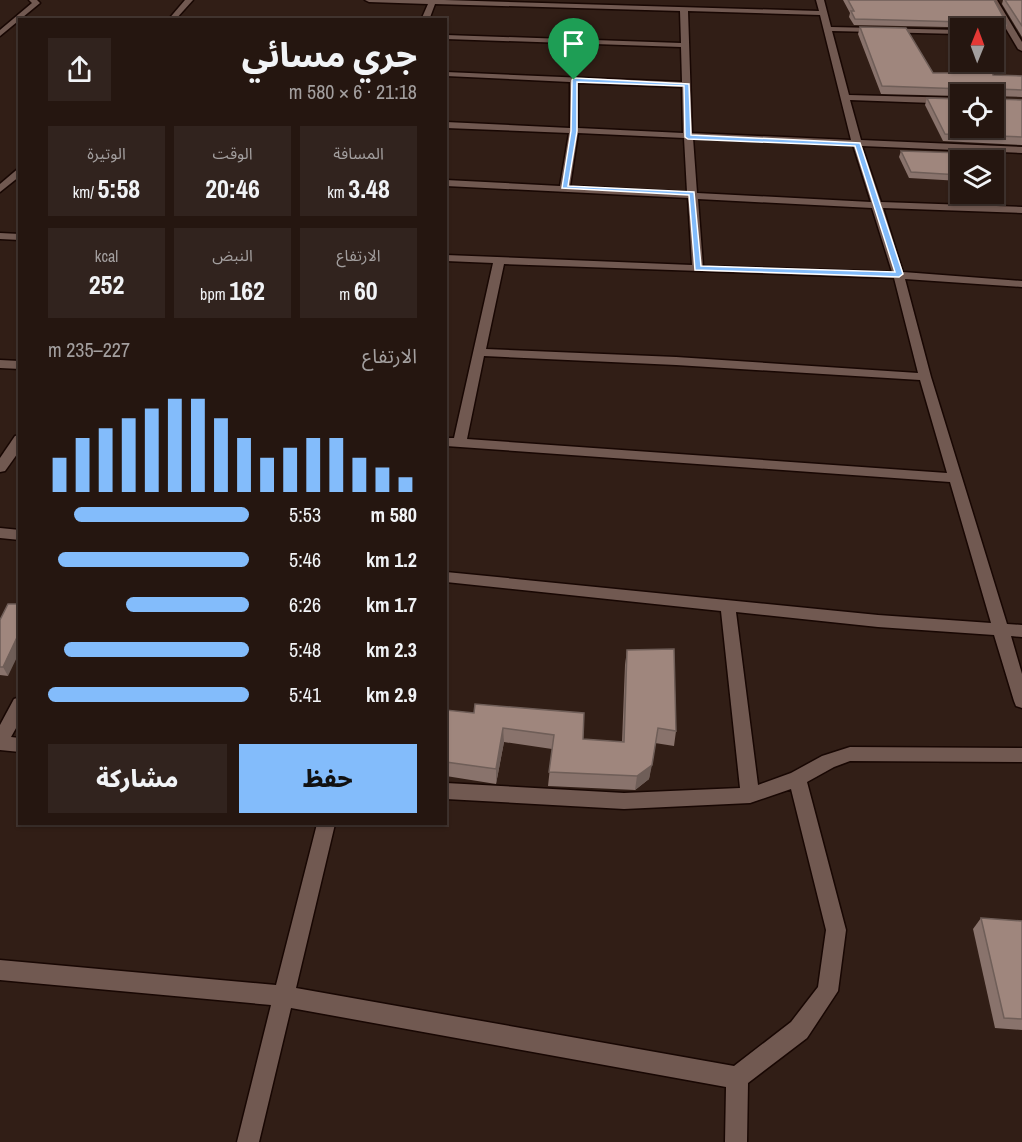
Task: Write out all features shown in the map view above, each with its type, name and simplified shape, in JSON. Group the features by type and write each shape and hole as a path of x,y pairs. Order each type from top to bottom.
{"street":[{"path":"173,18 189,0"},
{"path":"369,0 824,14"},
{"path":"820,0 857,144 899,274 925,377 1022,700"},
{"path":"1005,0 995,0 1006,32 1022,50"},
{"path":"0,34 36,1"},
{"path":"426,18 433,1"},
{"path":"684,8 688,137 698,268"},
{"path":"829,29 950,32"},
{"path":"1006,32 1022,33"},
{"path":"447,37 686,45"},
{"path":"447,74 687,85"},
{"path":"565,188 574,131 574,80"},
{"path":"845,97 950,100"},
{"path":"447,125 1022,150"},
{"path":"0,189 18,172"},
{"path":"447,183 875,205 1022,210"},
{"path":"0,236 18,237"},
{"path":"447,258 899,274 1022,284"},
{"path":"499,260 478,352 452,443 743,461 956,478"},
{"path":"478,352 676,361 925,377"},
{"path":"0,364 18,365"},
{"path":"0,468 18,442"},
{"path":"0,533 18,535"},
{"path":"447,578 561,586 728,607 1022,631"},
{"path":"728,607 750,795"},
{"path":"18,708 0,742 18,745"},
{"path":"447,790 624,801 750,795 798,779 828,761 850,754 1022,755"},
{"path":"0,970 285,996 737,1078 799,1030 828,991 836,930 798,779"},
{"path":"249,1142 326,825"},
{"path":"736,1142 737,1078"}],"building":[{"path":"848,0 994,0 1004,18 950,18 950,22 855,19 851,11 854,11"},
{"path":"1005,0 1022,0 1022,26"},
{"path":"860,27 906,28 933,73 992,72 993,75 1022,76 1022,90 1004,89 1004,84 950,84 950,88 882,86"},
{"path":"927,98 950,99 950,134 945,134"},
{"path":"1004,99 1022,100 1022,137 1004,136"},
{"path":"901,151 950,153 950,174 911,172"},
{"path":"8,604 18,604 18,635 3,667 0,667 0,620"},
{"path":"674,649 676,731 658,728 652,765 637,776 549,772 554,735 503,728 496,769 447,762 447,710 474,713 475,704 584,713 583,739 624,742 627,650"},
{"path":"981,918 1022,921 1022,1019 1004,1018"}],"route":[{"path":"574,80 687,85 688,137 857,144 899,274 698,268 692,194 565,188 574,131 574,80"}]}
